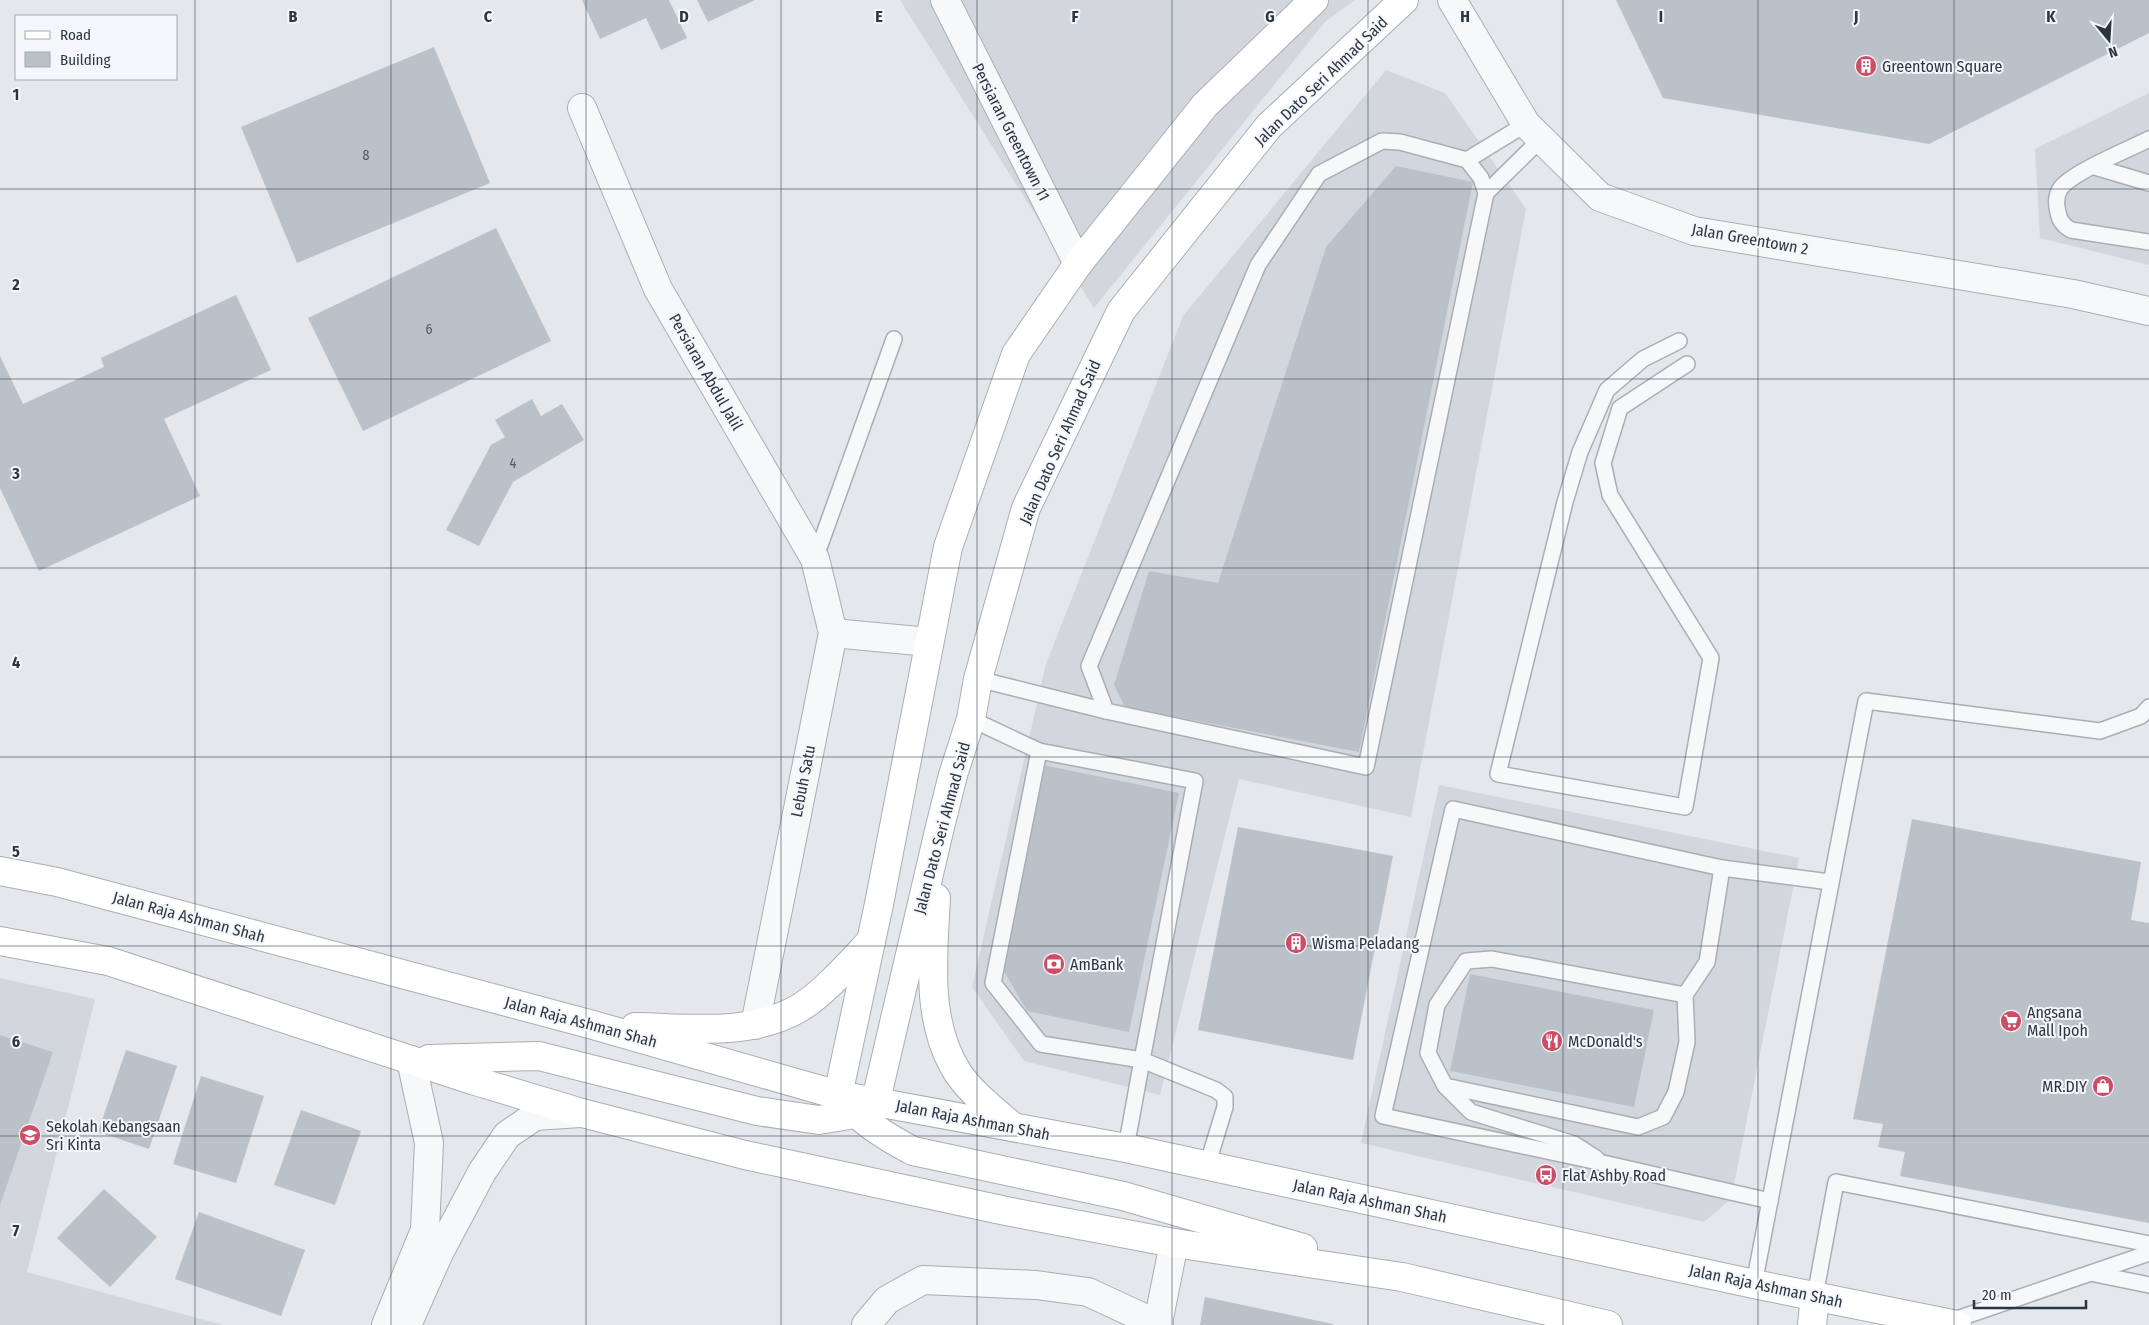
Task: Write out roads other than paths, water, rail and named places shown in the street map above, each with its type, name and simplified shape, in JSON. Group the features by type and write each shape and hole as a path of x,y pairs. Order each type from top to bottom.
{"main road":[{"path":"1314,0 1205,105 1078,264 1016,354 948,547 871,941 856,1103 887,1138 914,1151 1123,1196 1402,1277 1608,1325"},
{"name":"Jalan Dato Seri Ahmad Said","path":"856,1103 971,719 978,679 1026,508 1121,311 1270,126 1404,0"},
{"path":"939,831 934,999 943,1041 959,1074 986,1103 1014,1127"},
{"path":"0,852 15,862 57,882"},
{"name":"Jalan Raja Ashman Shah","path":"0,871 57,882 593,1025 856,1103 1014,1127 1126,1148 1754,1284 1952,1324"},
{"path":"0,941 108,961 320,1032 582,1113 745,1155 987,1207 1174,1243 1402,1277"},
{"path":"593,1025 717,1029 755,1025 775,1020 802,1007 838,976 871,941"},
{"path":"411,1060 539,1056 757,1111 819,1120 856,1103"},
{"path":"1812,1325 1815,1296"}],"street":[{"name":"Persiaran Greentown 11","path":"944,0 1078,264"},
{"name":"Jalan Greentown 2","path":"1452,0 1533,132 1600,198 1694,231 2073,294 2149,310"},
{"name":"Persiaran Abdul Jalil","path":"582,108 658,289 815,560 833,633"},
{"path":"833,633 930,642"},
{"name":"Lebuh Satu","path":"755,1025 833,633"},
{"path":"386,1325 425,1230 429,1143 411,1060"},
{"path":"407,1325 439,1253 482,1172 507,1134 535,1116 582,1113"},
{"path":"866,1325 887,1300 923,1280 1036,1284 1088,1292 1158,1324 1174,1243"}],"lane":[{"path":"978,679 1106,711 1366,767 1486,193 1533,132"},
{"path":"1467,160 1533,132"},
{"path":"2149,139 2077,176 2060,190 2056,203 2058,215 2064,226 2071,230 2149,242"},
{"path":"1106,711 1089,666 1258,265 1319,174 1361,150 1382,141 1400,142 1467,160 1481,178 1486,193"},
{"path":"2095,166 2149,183"},
{"path":"815,560 894,338"},
{"path":"1679,341 1642,359 1607,390 1580,452 1564,502 1498,774 1685,807 1711,658 1610,495 1603,463 1620,408 1687,364"},
{"path":"1754,1284 1866,701 2100,731 2141,716 2149,707"},
{"path":"971,719 1039,751 1196,781 1126,1148"},
{"path":"1039,751 993,983 1041,1044 1142,1060 1216,1090 1225,1097 1225,1107 1207,1166"},
{"path":"1770,1201 1383,1116 1453,808 1722,868 1830,882"},
{"path":"1445,1086 1638,1128 1663,1117 1676,1092 1688,1042 1686,995 1707,962 1722,868"},
{"path":"1603,1163 1574,1144 1471,1112 1445,1086 1428,1053 1437,1005 1466,961 1492,959 1686,995"},
{"path":"1815,1296 1836,1182 2149,1244"},
{"path":"1952,1324 2149,1253"},
{"path":"2094,1274 2149,1285"}],"place":[{"name":"Greentown Square","path":"1866,66"},
{"name":"Wisma Peladang","path":"1296,943"},
{"name":"AmBank","path":"1054,964"},
{"name":"Angsana Mall Ipoh","path":"2011,1021"},
{"name":"McDonald's","path":"1552,1041"},
{"name":"MR.DIY","path":"2103,1086"},
{"name":"Sekolah Kebangsaan Sri Kinta","path":"30,1135"},
{"name":"Flat Ashby Road","path":"1546,1175"}]}
